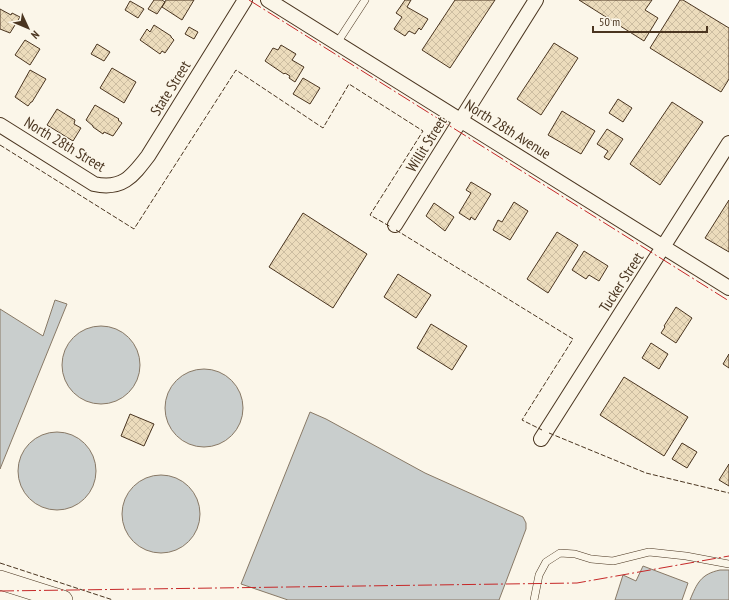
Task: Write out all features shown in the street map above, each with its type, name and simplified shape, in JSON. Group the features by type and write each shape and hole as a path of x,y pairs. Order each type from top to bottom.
{"main road":[{"path":"0,580 63,600"}],"street":[{"name":"State Street","path":"114,185 124,182 134,174 148,156 245,0"},
{"name":"North 28th Avenue","path":"268,0 729,288"},
{"name":"Willit Street","path":"395,225 536,0"},
{"name":"North 28th Street","path":"0,125 94,184 104,186 114,185"},
{"name":"Tucker Street","path":"541,439 729,143"}],"lane":[{"path":"337,43 365,0"},
{"path":"534,600 539,574 546,562 560,553 575,554 591,560 613,561 649,552 686,556 729,564"}],"shaded area":[{"path":"55,300 67,304 0,469 0,309 43,336"},
{"path":"101,326 116,329 129,337 137,350 140,365 137,380 129,393 116,401 101,404 86,401 73,393 65,380 62,365 65,350 73,337 86,329"},
{"path":"204,369 219,372 232,380 240,393 243,408 240,423 232,436 219,444 204,447 189,444 176,436 168,423 165,408 168,393 176,380 189,372"},
{"path":"310,412 326,419 425,473 523,517 526,523 526,529 499,600 288,600 241,584"},
{"path":"49,432 65,432 79,438 90,449 96,463 96,479 90,493 79,504 65,510 49,510 35,504 24,493 18,479 18,463 24,449 35,438"},
{"path":"161,475 176,478 189,486 197,499 200,514 197,529 189,542 176,550 161,553 146,550 133,542 125,529 122,514 125,499 133,486 146,478"},
{"path":"643,566 688,583 682,600 615,600 623,575 636,581"},
{"path":"720,570 729,570 729,600 690,600 700,580 708,574"}],"building":[{"path":"154,0 162,0 165,2 157,14 148,9"},
{"path":"166,0 194,0 182,20 162,7"},
{"path":"405,0 411,0 407,7 428,19 421,30 419,28 415,34 409,31 405,36 394,29 402,17 396,13"},
{"path":"455,0 495,0 450,68 422,50"},
{"path":"579,0 652,0 645,10 658,18 644,41"},
{"path":"680,0 683,0 729,28 729,79 721,92 650,48"},
{"path":"130,1 144,9 138,18 125,10"},
{"path":"0,9 11,15 12,13 20,17 10,33 0,29"},
{"path":"154,25 171,36 174,40 165,53 162,51 160,54 140,40 147,29 150,32"},
{"path":"189,27 198,32 194,39 185,34"},
{"path":"25,40 40,49 30,65 15,55"},
{"path":"554,43 578,58 541,115 517,99"},
{"path":"97,44 110,52 104,61 91,54"},
{"path":"281,45 296,54 292,60 304,67 295,82 289,78 290,76 285,73 284,74 265,61 273,48 278,50"},
{"path":"112,68 136,82 124,103 100,88"},
{"path":"30,70 46,79 28,106 15,97"},
{"path":"303,78 320,88 310,104 293,94"},
{"path":"618,99 632,108 623,122 609,113"},
{"path":"672,102 703,122 660,185 630,164"},
{"path":"95,105 119,119 118,120 122,123 113,136 104,132 103,134 86,120"},
{"path":"57,109 75,120 74,124 81,128 73,141 47,125"},
{"path":"562,111 595,131 581,154 548,135"},
{"path":"607,129 623,139 609,160 604,157 608,151 597,144"},
{"path":"471,182 491,194 475,220 471,217 470,220 459,213 471,193 466,190"},
{"path":"729,200 729,252 705,238"},
{"path":"514,202 528,211 510,240 493,230 498,220 502,222"},
{"path":"434,203 454,217 445,231 426,216"},
{"path":"303,213 367,254 333,308 269,267"},
{"path":"557,232 578,245 548,293 527,279"},
{"path":"584,251 608,266 599,281 589,275 586,279 572,270"},
{"path":"398,274 431,295 416,318 384,297"},
{"path":"676,307 692,318 676,343 661,333"},
{"path":"431,324 467,346 452,370 417,348"},
{"path":"651,343 668,354 659,369 642,358"},
{"path":"729,354 729,368 723,364"},
{"path":"624,377 688,417 664,456 600,415"},
{"path":"130,414 154,424 144,446 121,436"},
{"path":"682,443 697,452 687,468 672,459"},
{"path":"729,464 729,486 719,480"}],"fence":[{"path":"0,145 134,229 236,70 323,128 349,84 423,131 370,215 391,227"},
{"path":"396,230 573,339 522,420 542,430"},
{"path":"549,433 646,473 729,493"},
{"path":"0,563 113,600"}],"power":[{"path":"249,0 729,301"},
{"path":"0,591 577,583 729,556"}]}
